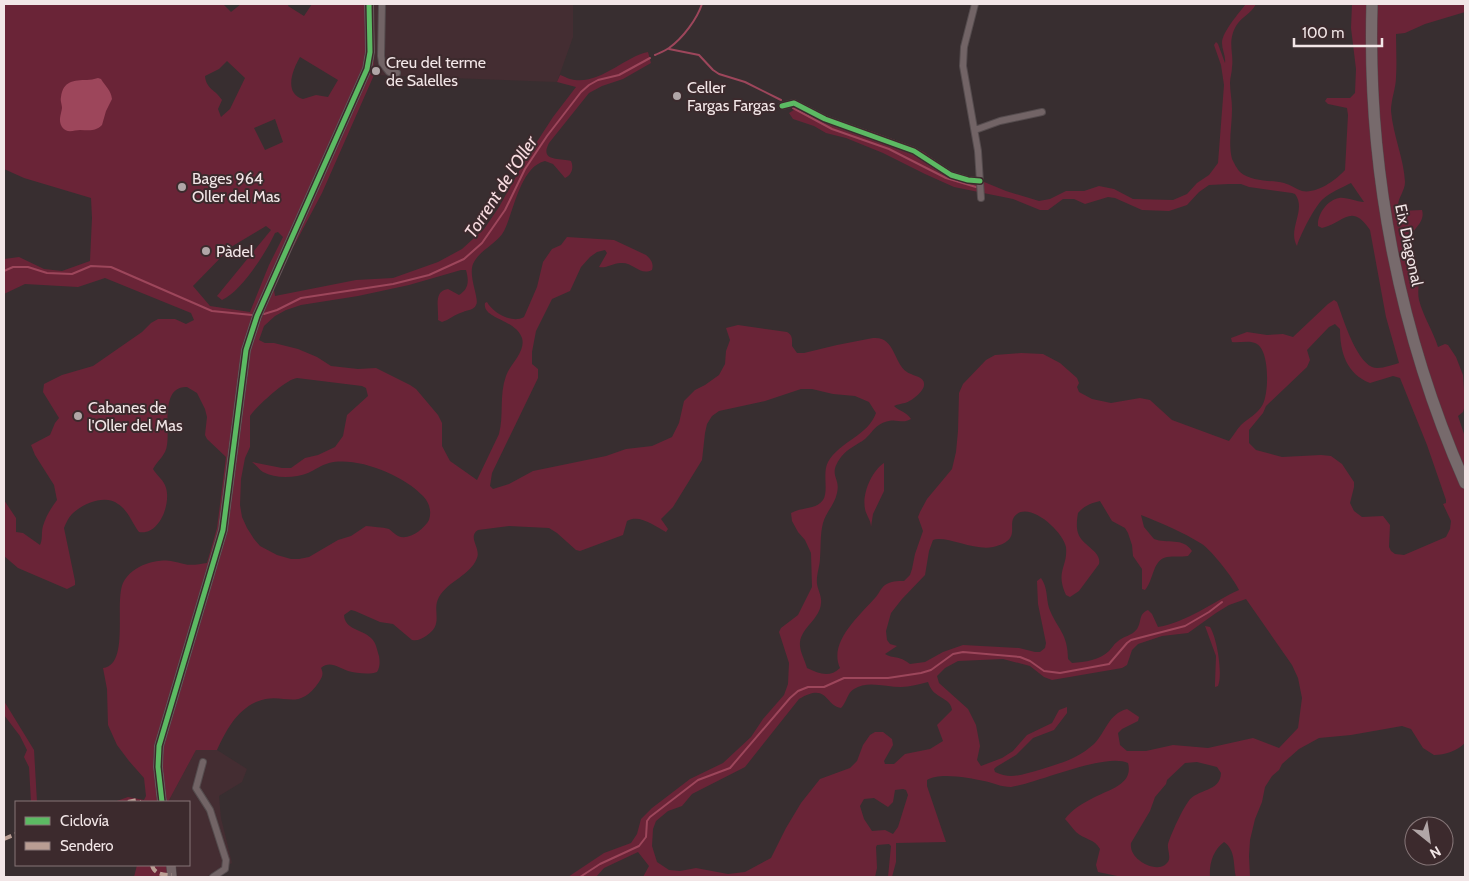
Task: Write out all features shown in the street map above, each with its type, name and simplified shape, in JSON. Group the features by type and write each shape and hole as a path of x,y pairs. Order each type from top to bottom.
{"highway":[{"name":"Eix Diagonal","path":"1372,4 1373,98 1383,206 1397,275 1414,343 1449,446 1465,483"}],"street":[{"path":"162,801 158,767 159,746 223,530 246,350 257,316 367,69 370,52 369,4"},
{"path":"382,4 382,63 389,72 397,73"},
{"path":"975,4 964,47 963,66 979,159 981,198"},
{"path":"782,106 794,104 825,119 914,151 951,175 980,181"},
{"path":"975,130 1000,121 1042,112"},
{"path":"203,762 196,788 210,810 226,860 224,869 213,877"}],"shaded area":[{"path":"4,4 223,4 231,12 241,4 289,4 288,6 304,16 312,4 373,4 374,75 322,193 288,257 274,290 275,296 356,280 393,278 438,262 462,249 484,229 499,207 527,157 553,117 576,87 557,82 560,75 575,80 594,78 630,59 648,52 651,63 623,79 602,86 589,93 549,143 547,153 549,156 571,161 571,173 565,178 553,164 545,161 536,165 529,172 519,191 501,236 479,255 473,264 472,275 477,298 474,308 442,322 438,320 440,293 448,289 459,295 466,287 468,281 466,270 461,270 409,285 358,296 301,305 286,310 275,316 264,326 259,340 265,343 274,343 298,349 317,357 331,366 358,369 376,368 410,385 416,389 438,415 442,423 442,446 450,461 477,480 499,434 504,383 508,371 520,353 523,343 519,332 489,313 485,308 485,303 487,302 503,316 514,319 524,317 537,287 543,262 552,249 561,245 567,237 614,240 646,255 652,262 652,270 644,271 622,263 599,267 607,253 605,250 597,252 581,267 570,291 552,299 536,331 532,352 532,364 538,369 538,378 492,473 490,486 493,489 509,484 533,471 606,456 626,449 652,446 672,437 679,423 684,401 695,390 719,375 725,364 726,351 730,340 726,328 738,325 787,332 791,336 792,346 797,353 873,338 880,338 886,341 902,368 920,378 924,385 920,393 914,398 894,406 911,419 889,421 881,424 865,439 844,454 835,468 837,493 824,519 821,532 817,581 821,598 820,609 804,632 800,642 801,652 807,668 828,674 840,668 837,658 838,648 854,621 885,585 896,581 904,581 910,575 923,531 918,517 927,499 952,469 958,431 959,393 963,384 986,360 995,355 1043,354 1060,363 1077,378 1079,392 1092,399 1111,403 1140,398 1150,400 1172,420 1229,441 1241,425 1256,413 1263,404 1267,381 1266,361 1260,347 1252,342 1232,342 1231,338 1247,332 1267,335 1283,334 1293,337 1334,300 1337,302 1355,347 1366,363 1378,368 1399,363 1386,317 1370,230 1358,217 1352,216 1330,226 1322,228 1318,226 1319,217 1324,209 1335,199 1342,198 1364,202 1351,183 1323,199 1308,221 1297,246 1294,233 1299,206 1295,194 1292,193 1249,187 1241,184 1209,185 1199,192 1187,205 1169,211 1142,210 1115,198 1108,197 1085,204 1074,199 1063,199 1048,210 1040,210 1013,199 954,187 883,153 793,119 789,113 802,105 809,106 818,113 839,122 871,131 914,147 958,175 972,177 1006,191 1039,201 1050,199 1066,191 1084,191 1099,186 1114,189 1133,199 1173,200 1187,194 1197,183 1209,175 1218,163 1224,85 1221,65 1214,45 1216,42 1218,44 1225,63 1222,43 1225,34 1246,4 1256,4 1238,23 1232,37 1230,147 1232,159 1240,172 1250,178 1284,183 1302,191 1308,191 1326,185 1345,170 1347,108 1328,104 1325,101 1327,98 1350,98 1355,93 1356,69 1351,28 1352,4 1465,4 1465,12 1425,24 1405,33 1396,34 1396,81 1391,111 1405,182 1398,207 1400,211 1422,210 1423,215 1420,223 1412,233 1410,242 1419,275 1419,300 1438,347 1445,344 1448,345 1456,357 1463,375 1465,405 1463,412 1458,416 1465,437 1465,743 1451,752 1434,755 1423,748 1411,729 1402,726 1351,735 1319,738 1299,749 1282,764 1265,787 1250,840 1250,877 1236,877 1231,849 1224,842 1212,858 1210,877 1122,877 1098,872 1096,865 1100,849 1095,843 1076,832 1065,819 1081,804 1123,782 1129,770 1128,763 1118,761 1071,769 1011,787 955,776 939,776 927,780 927,786 946,842 896,843 896,862 892,877 888,877 891,846 889,844 877,845 876,847 877,868 875,877 643,877 649,866 638,852 604,868 596,877 568,877 604,853 631,843 637,834 641,819 652,808 690,779 723,763 751,737 763,719 784,695 788,684 789,663 779,632 781,628 798,615 812,587 811,553 792,521 791,513 812,507 823,500 828,462 839,449 867,427 876,413 869,402 855,396 801,389 765,401 719,411 712,416 707,424 702,460 673,507 661,519 668,529 666,532 642,520 632,519 627,521 623,535 580,551 576,550 549,528 509,526 478,530 474,536 478,554 477,558 470,569 448,586 439,597 436,607 435,627 426,636 419,640 412,640 393,624 380,622 351,610 344,615 345,620 347,624 367,635 374,642 380,660 377,672 359,673 331,665 324,666 321,668 322,675 319,682 304,697 290,700 275,698 256,702 237,716 217,750 196,750 169,801 117,801 128,797 144,800 146,796 144,778 117,745 108,725 107,689 103,668 111,664 116,656 119,645 120,604 123,583 136,569 152,562 165,561 190,565 207,563 217,528 226,457 205,435 207,417 197,393 187,387 179,389 173,393 168,409 166,449 153,469 164,483 167,495 165,510 158,524 146,532 139,532 127,513 113,501 94,501 76,510 69,517 64,528 75,581 75,585 67,589 18,568 4,556 4,500 16,518 16,532 23,533 40,545 44,522 57,500 54,485 35,455 31,445 50,435 59,418 43,392 44,384 62,375 93,366 158,319 175,319 186,324 194,320 191,313 105,278 78,287 25,284 4,294 4,259 19,257 44,269 62,271 90,261 91,198 24,178 4,169","holes":["300,57 338,80 328,97 316,95 303,99 293,92 291,80","227,61 245,78 230,109 221,117 218,109 222,100 209,87 205,76 219,69","275,119 283,142 265,150 254,128","266,226 271,230 217,296 222,300 237,289 253,270 275,233 278,232 283,237 269,265 250,312 210,306 193,286 231,247","1335,324 1340,329 1341,346 1346,362 1362,379 1370,383 1393,376 1400,378 1427,445 1446,500 1446,503 1443,504 1451,521 1446,537 1404,555 1395,554 1389,547 1390,525 1383,516 1362,517 1354,511 1350,503 1354,482 1342,464 1331,456 1282,457 1256,450 1249,443 1249,430 1263,413 1266,406 1307,367 1310,360 1307,350 1329,327","297,378 362,386 366,388 368,396 347,415 343,436 335,447 318,455 305,458 291,468 252,462 263,472 280,477 303,475 326,464 340,462 353,462 379,469 404,481 425,498 430,513 429,520 424,527 411,536 402,537 389,529 366,526 351,536 338,540 309,557 299,559 277,555 260,546 247,528 242,517 240,505 241,479 245,458 250,447 250,416 265,400 286,383","1100,501 1112,521 1125,528 1128,533 1133,556 1142,569 1142,589 1145,590 1148,586 1158,562 1167,557 1188,556 1192,551 1179,542 1154,539 1144,527 1141,515 1202,544 1233,579 1239,590 1180,621 1158,627 1148,610 1141,616 1135,631 1119,640 1101,657 1072,663 1068,659 1068,650 1064,637 1049,608 1046,589 1041,578 1037,581 1038,604 1046,643 1045,648 1040,652 1019,648 963,645 943,652 925,662 910,664 903,659 885,654 897,646 890,644 887,640 886,631 891,613 925,575 933,540 945,540 985,548 993,547 1003,544 1011,536 1012,522 1017,514 1031,512 1053,527 1064,541 1066,554 1062,580 1066,595 1070,597 1079,591 1099,564 1098,556 1080,538 1077,520 1078,513 1083,508","1246,599 1292,665 1298,678 1302,698 1298,728 1279,748 1253,738 1208,748 1173,745 1146,751 1127,751 1120,745 1118,733 1138,721 1139,717 1127,709 1111,719 1094,744 1081,754 1039,770 1017,776 1006,776 995,772 994,769 1016,755 1033,738 1054,730 1067,713 1067,707 1059,710 1052,723 1027,735 1013,751 1002,758 981,766 977,760 980,746 976,725 968,709 939,683 937,676 945,668 958,661 1003,659 1030,666 1044,677 1052,680 1122,668 1127,665 1132,650 1138,644 1162,636 1188,633 1229,605","928,682 935,693 951,706 952,710 937,725 943,741 930,749 905,754 894,764 885,764 884,761 893,745 892,739 883,732 875,732 870,735 863,745 857,761 850,768 820,779 801,803 771,858 745,872 728,874 696,868 680,871 669,870 657,862 652,846 653,829 656,821 668,811 682,806 692,794 745,767 799,699 808,694 821,694 831,703 841,708 850,693 859,686 871,684 904,687","1197,762 1217,767 1221,773 1217,784 1197,794 1188,802 1168,844 1169,856 1167,863 1161,867 1153,867 1136,857 1131,843 1150,811 1155,797 1167,780 1185,763","895,790 906,790 908,795 898,827 893,834 885,830 872,831 864,819 860,806 864,799 874,798 888,807 893,802"]},
{"path":"373,4 573,4 573,37 557,82 374,75"},
{"path":"98,78 108,88 112,99 102,125 92,130 71,131 64,129 60,120 61,98 64,88 70,82"},
{"path":"884,463 884,491 873,514 871,527 864,503 866,490 875,472"},
{"path":"1205,626 1210,627 1213,632 1218,656 1220,673 1218,686 1215,687 1216,656"},
{"path":"4,701 34,750 37,801 31,801 29,767 24,757 27,750 20,736 4,715"},
{"path":"196,750 217,750 247,769 242,782 219,796 221,818 232,863 206,877 176,877 174,866 190,866 190,801 169,801"},
{"path":"137,866 174,866 176,877 134,877"}],"waterway":[{"path":"655,55 674,44 684,34 693,22 702,4"},
{"path":"669,49 699,55 719,74 745,82 781,100"},
{"name":"Torrent de l'Oller","path":"264,314 301,298 393,284 429,275 464,259 482,243 505,210 525,169 547,136 581,92 598,80 619,75 650,58"},
{"path":"793,108 832,129 889,149 946,178 976,187"},
{"name":"Torrent de l'Oller","path":"4,271 13,267 28,267 47,273 72,274 91,266 111,267 212,311 252,315"},
{"path":"580,877 600,864 639,846 646,837 647,821 650,817 698,780 730,768 798,691 808,687 824,687 844,678 888,678 921,673 931,670 953,654 963,652 1020,657 1030,661 1044,671 1060,673 1109,664 1131,640 1185,626 1222,602"}],"marked path":[{"path":"132,801 138,801"},
{"path":"4,839 15,834"},
{"path":"152,866 157,872 172,875"}],"cycle path":[{"path":"162,801 158,767 159,746 223,530 246,350 257,316 367,69 370,52 369,4"},
{"path":"782,106 794,103 825,119 914,151 951,175 980,181"}],"place":[{"name":"Creu del terme de Salelles","path":"376,71"},
{"name":"Celler Fargas Fargas","path":"677,96"},
{"name":"Bages 964 Oller del Mas","path":"182,187"},
{"name":"Pàdel","path":"206,251"},
{"name":"Cabanes de l'Oller del Mas","path":"78,416"}]}
